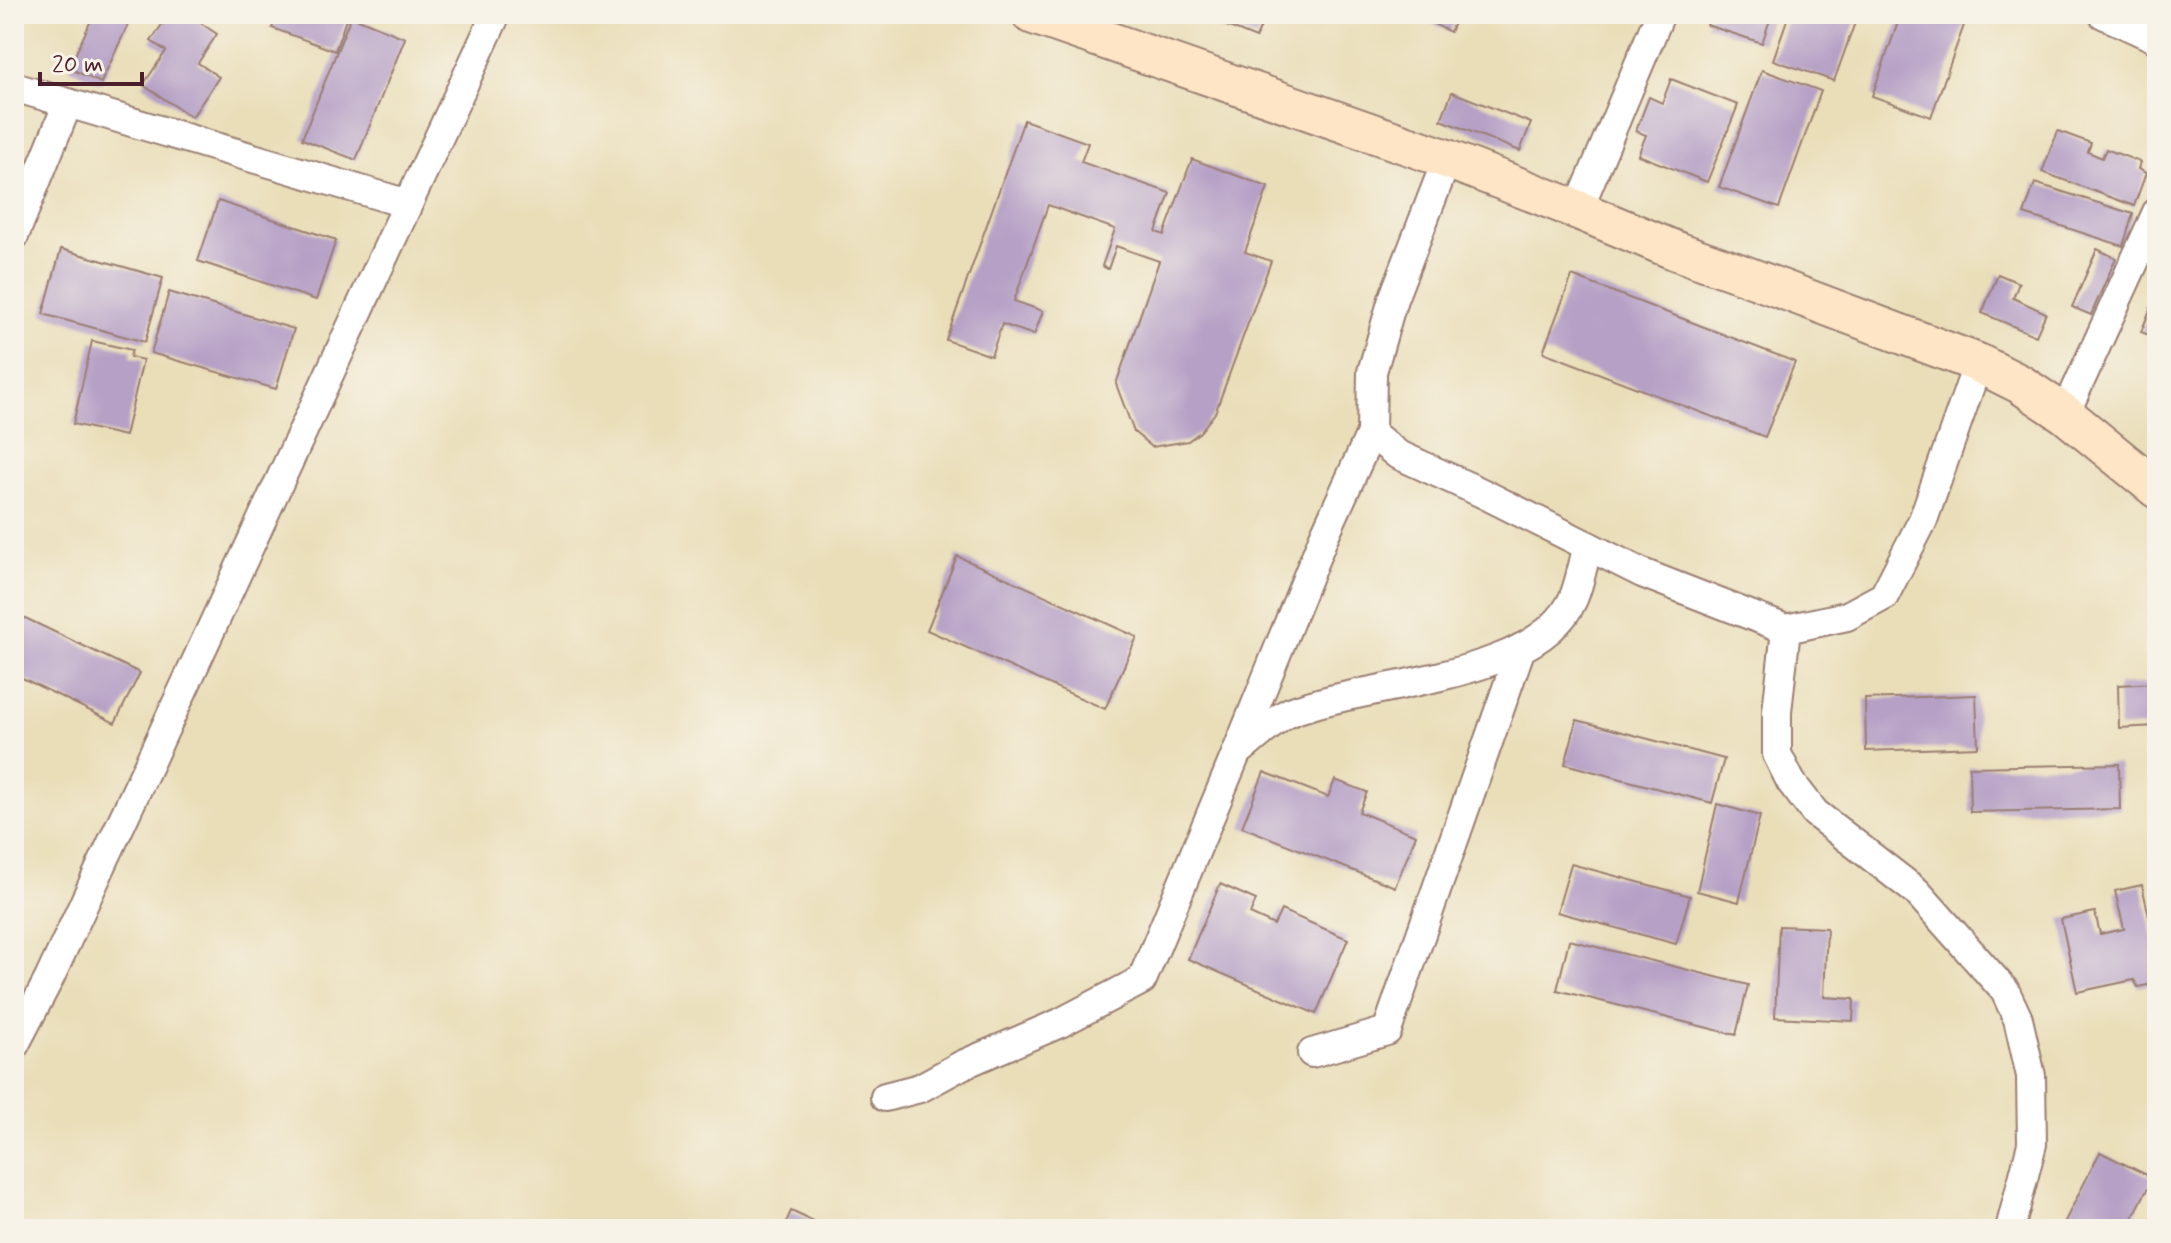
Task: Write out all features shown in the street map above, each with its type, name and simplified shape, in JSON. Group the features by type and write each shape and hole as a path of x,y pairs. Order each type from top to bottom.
{"main road":[{"path":"1031,14 1447,159 1674,250 1978,363 2020,384 2065,414 2157,489"}],"street":[{"path":"14,1046 49,979 496,14"},
{"path":"1578,210 1660,14"},
{"path":"2103,14 2157,39"},
{"path":"14,87 408,204"},
{"path":"14,236 68,103"},
{"path":"885,1097 920,1088 962,1065 1060,1023 1142,980 1324,536 1371,433 1372,372 1393,299 1447,159"},
{"path":"2065,414 2157,212"},
{"path":"1371,433 1397,454 1642,573 1786,629 1847,616 1884,596 1923,520 1978,363"},
{"path":"1236,754 1287,713 1493,661 1540,638 1573,599 1588,546"},
{"path":"1786,629 1777,712 1777,754 1791,782 1815,813 1917,892 2005,991 2018,1019 2031,1076 2032,1144 2010,1229"},
{"path":"1312,1053 1387,1031 1521,648"}],"building":[{"path":"94,14 121,14 131,18 101,83 69,68"},
{"path":"169,14 187,14 217,34 198,63 219,77 192,117 143,85 166,51 151,41"},
{"path":"277,14 348,14 335,51 272,28"},
{"path":"1197,14 1266,14 1256,38"},
{"path":"1413,14 1458,14 1450,32"},
{"path":"1711,14 1772,14 1762,43 1707,25"},
{"path":"1789,14 1858,14 1834,81 1773,60"},
{"path":"1901,14 1968,14 1931,117 1872,96"},
{"path":"351,16 405,38 356,160 302,139"},
{"path":"1762,70 1821,91 1779,208 1719,187"},
{"path":"1671,79 1738,105 1707,182 1638,155 1646,135 1636,131 1649,97 1662,103"},
{"path":"1452,92 1531,123 1520,151 1441,120"},
{"path":"1024,120 1088,143 1081,162 1170,193 1156,232 1164,235 1192,159 1268,187 1245,252 1271,261 1215,413 1188,441 1152,447 1134,432 1116,384 1159,261 1116,246 1108,269 1102,266 1115,229 1048,205 1014,301 1043,311 1034,335 1002,324 991,356 946,340"},
{"path":"2058,131 2091,143 2088,152 2102,158 2106,149 2140,162 2138,169 2146,173 2134,206 2042,172"},
{"path":"2035,183 2133,214 2123,246 2024,214"},
{"path":"218,201 336,240 316,300 198,261"},
{"path":"61,249 163,278 145,342 43,314"},
{"path":"2097,249 2116,258 2091,315 2072,307"},
{"path":"1998,274 2019,283 2013,298 2046,313 2036,336 1982,313"},
{"path":"1572,276 1795,362 1765,437 1543,352"},
{"path":"169,292 294,329 276,389 151,353"},
{"path":"2157,293 2157,338 2141,332"},
{"path":"92,341 132,350 130,357 143,360 125,436 73,424"},
{"path":"957,556 1137,637 1105,709 927,630"},
{"path":"19,615 140,673 115,723 14,674 14,625"},
{"path":"2157,683 2157,726 2119,728 2118,685"},
{"path":"1976,695 1978,747 1866,751 1865,699"},
{"path":"1577,720 1724,759 1712,803 1565,764"},
{"path":"2119,764 2120,809 1970,812 1969,767"},
{"path":"1264,772 1328,797 1335,780 1367,792 1359,812 1416,835 1395,887 1242,827"},
{"path":"1717,804 1760,816 1739,902 1697,891"},
{"path":"1571,864 1690,896 1676,944 1557,912"},
{"path":"1220,884 1256,900 1250,914 1274,925 1281,910 1348,939 1316,1014 1188,959"},
{"path":"2142,885 2157,944 2157,983 2138,987 2134,980 2077,992 2061,919 2095,912 2100,934 2124,929 2115,891"},
{"path":"1779,926 1827,928 1824,997 1854,999 1853,1021 1775,1017"},
{"path":"1569,940 1748,985 1736,1035 1557,990"},
{"path":"2100,1152 2153,1178 2127,1229 2061,1229"},
{"path":"791,1211 830,1229 783,1229"}]}
